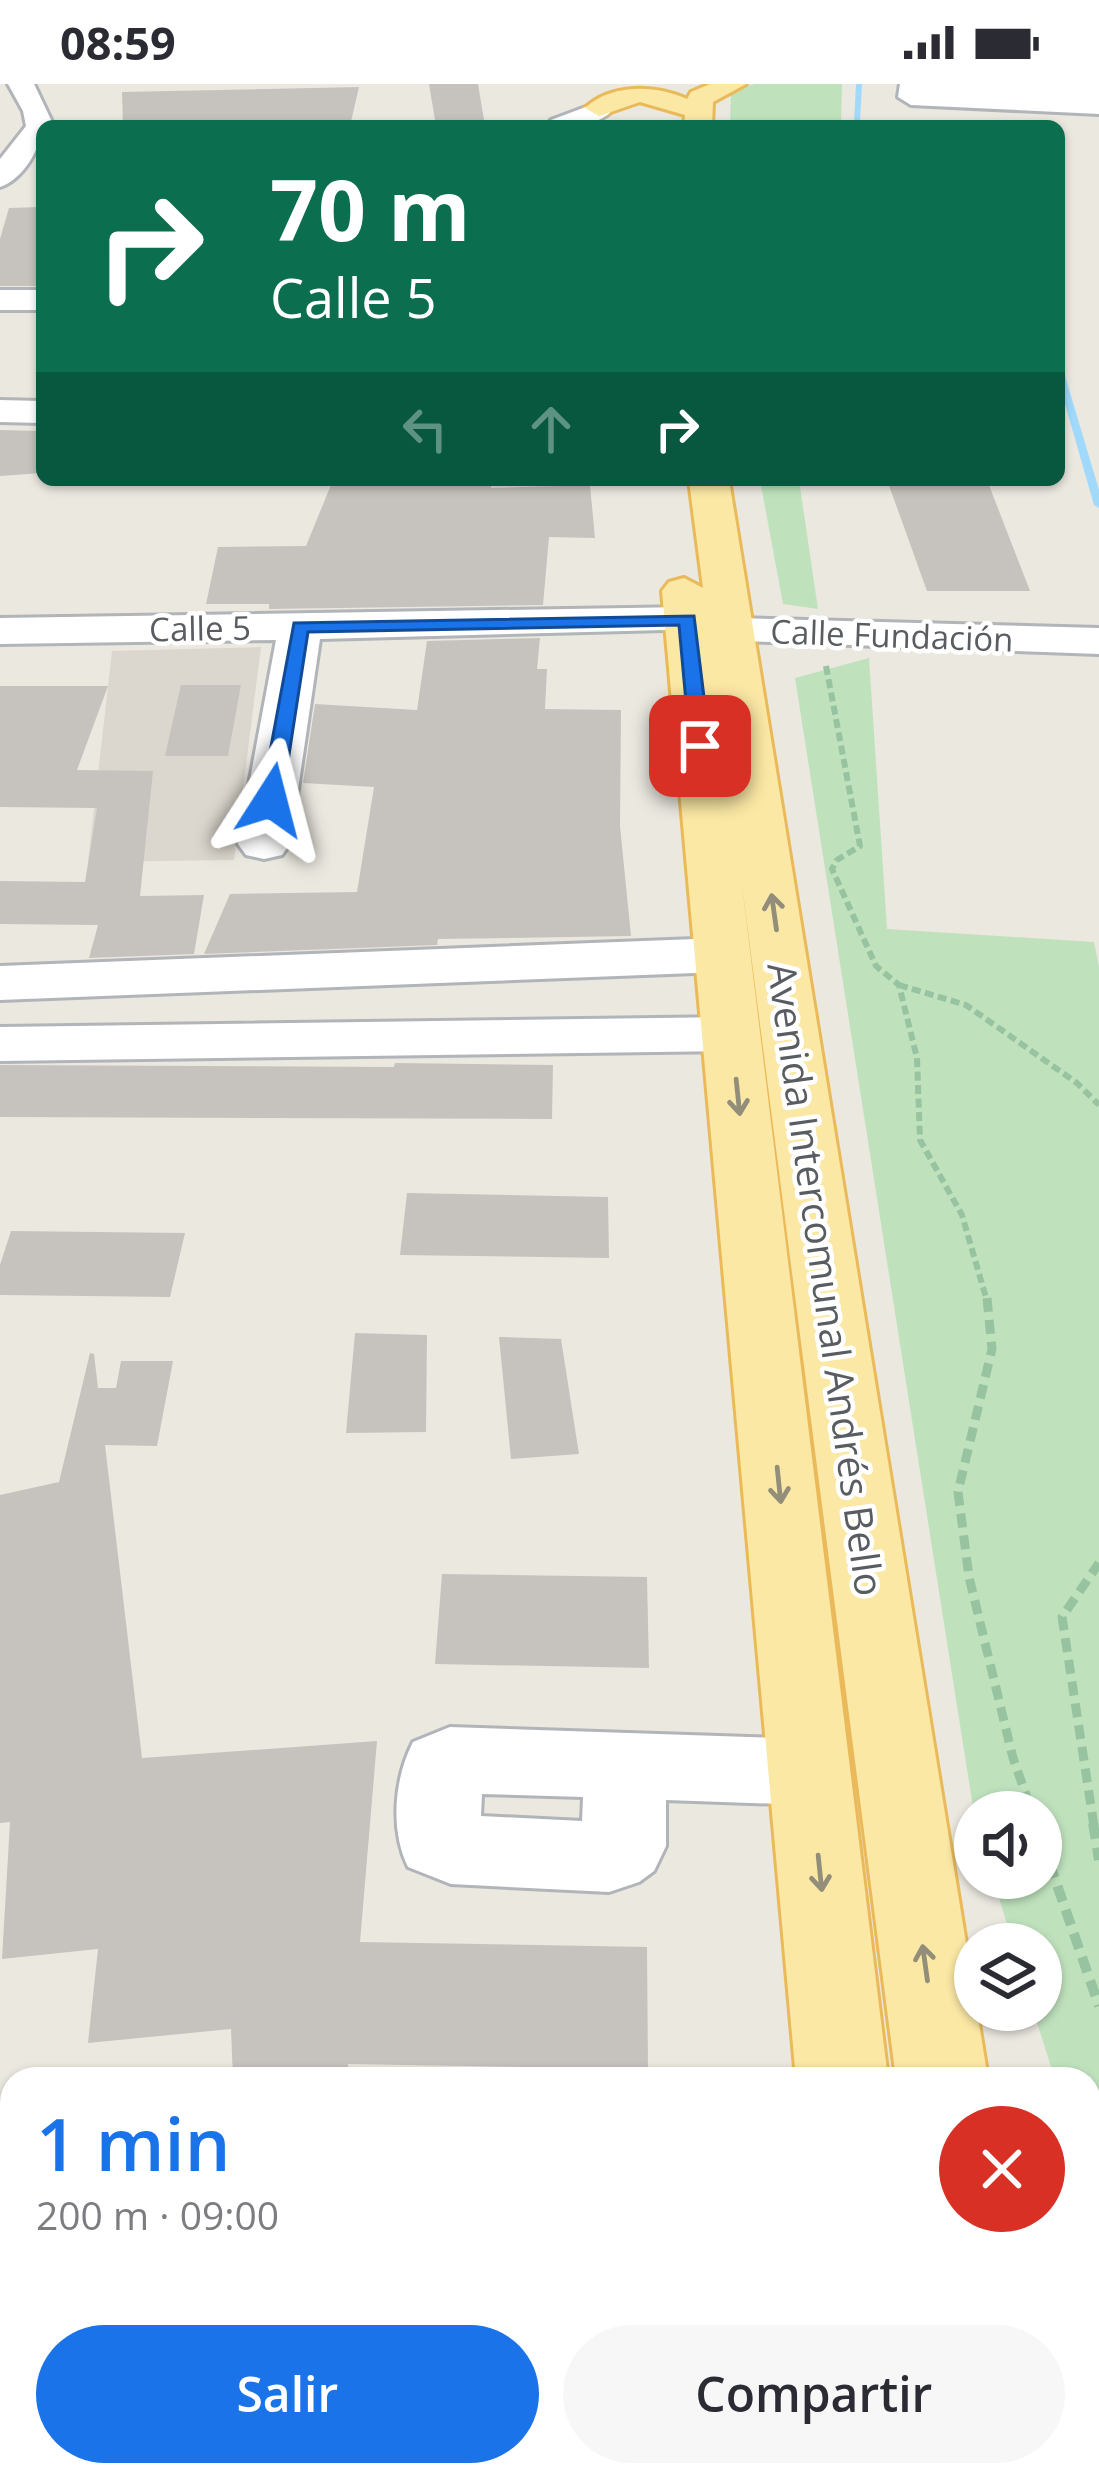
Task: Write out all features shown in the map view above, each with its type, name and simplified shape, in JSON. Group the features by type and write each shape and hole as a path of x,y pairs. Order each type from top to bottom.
{"main road":[{"path":"599,107 616,97 649,95 667,98 686,111 700,98 733,84"},
{"name":"Avenida Intercomunal Andrés Bello","path":"670,486 710,625 940,2067"},
{"name":"Avenida Intercomunal Andrés Bello","path":"709,486 721,955 841,2067"}],"street":[{"path":"22,84 39,120"},
{"path":"1099,92 917,85 912,86 911,97 1099,106"},
{"path":"0,177 35,148"},
{"path":"0,300 36,300"},
{"path":"0,411 36,412"},
{"name":"Calle 5","path":"0,632 710,625"},
{"name":"Calle Fundación","path":"710,625 1099,641"},
{"path":"264,844 300,627"},
{"path":"0,983 721,955"},
{"path":"0,1043 731,1034"},
{"path":"624,1768 809,1772"}],"path":[{"path":"837,658 826,664 828,682 860,846 837,860 832,869 876,966 899,985 966,1005 1077,1083 1099,1105"},
{"path":"899,985 917,1058 920,1140 962,1215 987,1296 992,1349 958,1492 969,1577 1025,1791"},
{"path":"1099,1563 1062,1617 1099,1860"},
{"path":"1062,1899 1099,2006"}],"shaded area":[{"path":"261,647 234,860 88,862 112,651"}],"green space":[{"path":"755,84 842,84 841,120 730,120 731,90"},
{"path":"761,486 800,486 818,609 783,604"},
{"path":"869,658 887,929 1094,942 1099,967 1099,2067 1051,2067 1040,2031 1062,2031 1062,1923 1007,1923 999,1899 1062,1899 1062,1791 970,1791 795,678"}],"building":[{"path":"429,84 478,84 484,120 435,120"},
{"path":"359,87 351,120 123,120 122,92"},
{"path":"36,207 36,286 0,286 0,239 9,208"},
{"path":"0,430 36,431 36,473 0,476"},
{"path":"331,486 590,486 595,538 549,537 543,605 269,609 269,604 206,604 218,547 306,546"},
{"path":"889,486 989,486 1030,591 927,591"},
{"path":"540,638 537,669 547,669 545,709 621,710 620,826 631,936 438,939 437,945 204,954 230,894 357,892 374,787 303,783 315,704 417,710 427,641"},
{"path":"181,685 241,685 228,756 165,756"},
{"path":"0,686 108,686 77,770 153,771 140,896 204,895 194,954 89,958 98,925 0,924 0,881 85,882 97,808 0,807"},
{"path":"395,1063 553,1065 552,1119 0,1117 0,1065 394,1067"},
{"path":"407,1193 608,1197 609,1258 400,1255"},
{"path":"11,1231 185,1233 170,1297 0,1295 0,1265"},
{"path":"355,1333 427,1335 426,1432 346,1433"},
{"path":"499,1337 561,1339 579,1454 511,1459"},
{"path":"90,1353 94,1354 98,1388 116,1388 121,1361 173,1361 157,1446 105,1445 142,1758 377,1741 360,1942 647,1947 648,2067 233,2067 231,2029 88,2043 98,1949 2,1959 10,1822 0,1823 0,1495 59,1482"},
{"path":"442,1574 647,1577 649,1668 435,1664"}],"waterway":[{"path":"857,120 859,84"},
{"path":"1065,389 1099,505"}],"route":[{"path":"271,800 300,627 688,620 700,746"}]}
